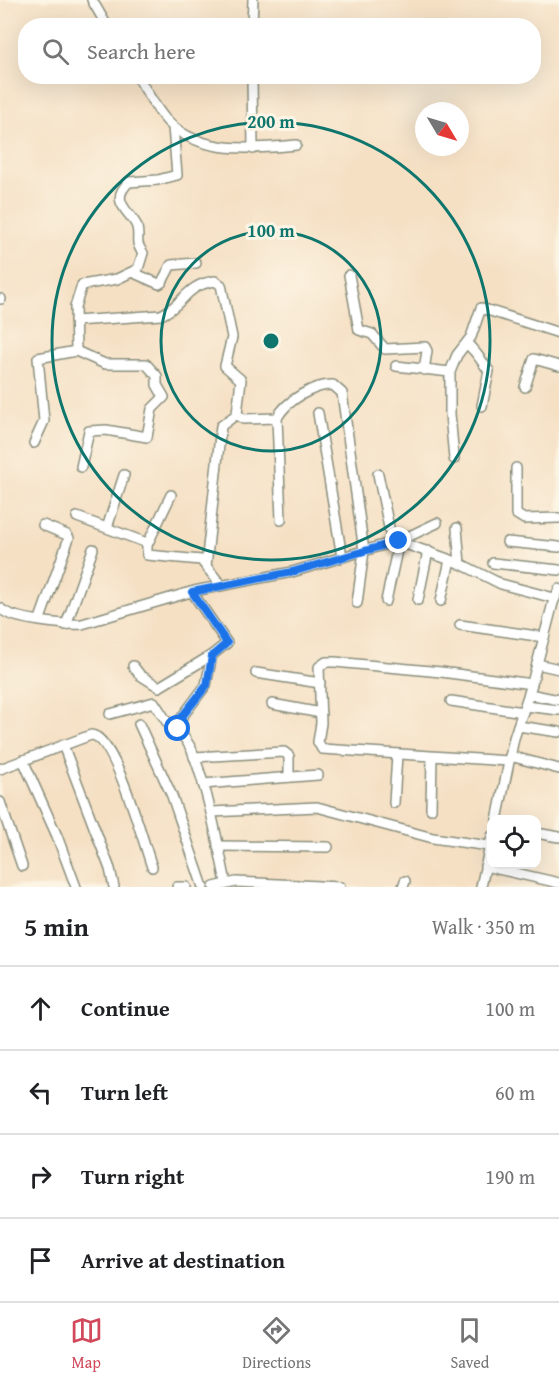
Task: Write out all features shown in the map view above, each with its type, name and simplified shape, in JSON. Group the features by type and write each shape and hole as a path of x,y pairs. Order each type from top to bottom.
{"street":[{"path":"92,0 102,18"},
{"path":"252,0 252,18"},
{"path":"142,84 173,127 195,139 212,144 253,149 296,145"},
{"path":"252,84 253,149"},
{"path":"76,351 77,292 82,285 134,273 138,269 143,253 136,244 136,225 123,211 123,191 129,182 158,180 177,175 173,127"},
{"path":"134,273 159,284 171,265 196,263"},
{"path":"349,275 359,330 372,334 385,349 425,347 427,351 424,370"},
{"path":"75,321 161,315 174,308 190,289 211,282 221,285 231,333 225,366 239,376 242,383 237,414 221,426 206,566"},
{"path":"454,459 450,414 450,372 457,355 467,344 481,308 559,333"},
{"path":"467,344 479,355 481,363 489,371 482,406"},
{"path":"34,443 44,421 39,358 76,351 105,364 146,364 157,376 157,385 164,397 152,409 147,437 106,430 89,431 81,467"},
{"path":"525,387 534,359 559,366"},
{"path":"396,366 450,372"},
{"path":"281,520 277,418 284,409 321,385 333,385 342,393 364,551 357,603"},
{"path":"318,413 342,557"},
{"path":"237,414 243,419 277,418"},
{"path":"516,468 516,514 524,519 559,518"},
{"path":"378,474 395,542 386,601"},
{"path":"107,528 124,475"},
{"path":"171,495 148,543 147,555 196,558 206,566 221,585"},
{"path":"77,517 148,543"},
{"path":"0,608 8,614 66,625 88,623 192,592 292,572 395,542 437,524"},
{"path":"40,620 69,538 43,525"},
{"path":"457,528 460,564"},
{"path":"395,542 428,551 501,584 555,602"},
{"path":"507,542 559,547"},
{"path":"66,625 93,549"},
{"path":"418,600 428,551"},
{"path":"441,601 450,560"},
{"path":"493,563 559,570"},
{"path":"498,815 509,758 559,589"},
{"path":"133,666 140,675 159,687 212,656 226,645 226,638 192,592"},
{"path":"460,625 544,637"},
{"path":"212,656 207,685 177,723 194,757 212,812 226,883"},
{"path":"532,684 441,672 330,662 319,667 321,713 318,742 322,748 432,757 509,758 559,769"},
{"path":"537,664 559,669"},
{"path":"256,673 320,683"},
{"path":"529,694 559,700"},
{"path":"451,701 524,709 559,710"},
{"path":"110,714 154,702 169,725 178,729"},
{"path":"272,704 321,713"},
{"path":"139,724 172,796 203,887"},
{"path":"518,726 559,732"},
{"path":"0,769 91,735 98,736 104,742 124,780 152,867"},
{"path":"63,745 114,887"},
{"path":"194,757 284,752 289,756 289,777"},
{"path":"394,803 398,755"},
{"path":"431,809 432,757"},
{"path":"23,760 57,836 76,887"},
{"path":"203,784 318,775"},
{"path":"0,802 22,866"},
{"path":"212,812 317,807 433,838 487,841"},
{"path":"541,833 559,837"},
{"path":"218,846 328,847"},
{"path":"481,887 487,856"},
{"path":"485,866 559,883"},
{"path":"214,887 226,883 340,887"},
{"path":"177,887 186,887"}],"route":[{"path":"178,729 177,723 207,685 211,657 227,643 226,638 192,592 292,572 399,541"}]}
